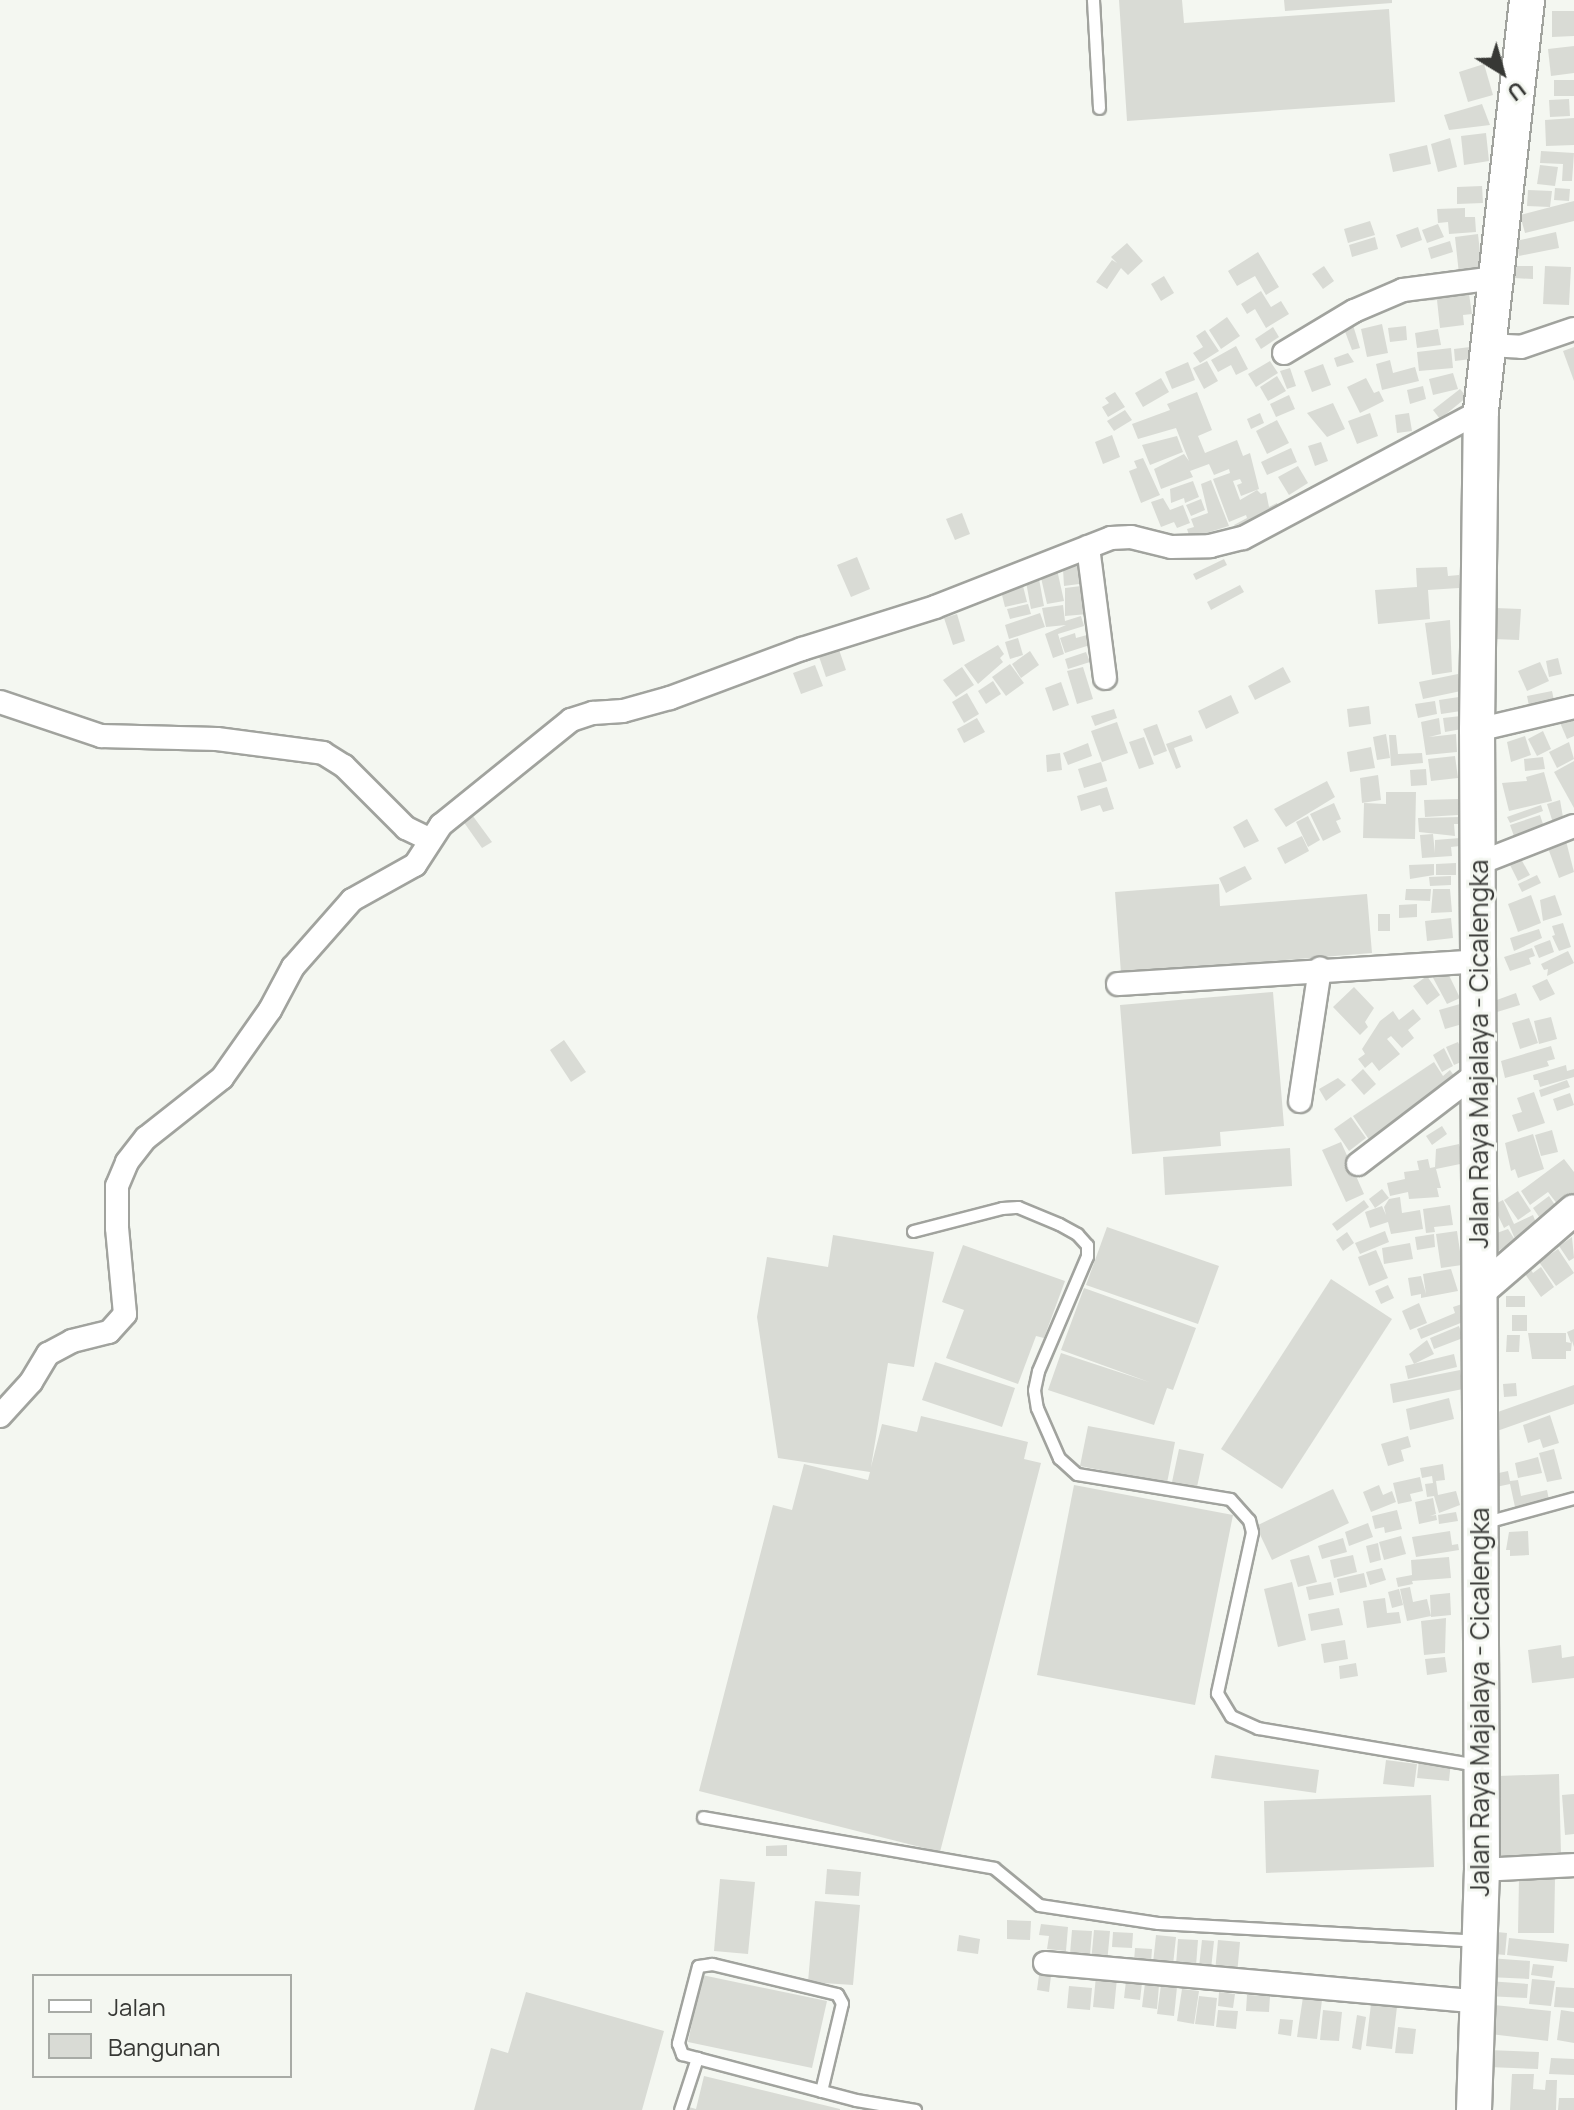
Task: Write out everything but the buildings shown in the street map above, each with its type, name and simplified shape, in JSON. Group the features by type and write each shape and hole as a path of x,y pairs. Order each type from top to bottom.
{"main road":[{"name":"Jalan Raya Majalaya - Cicalengka","path":"1474,2110 1482,1870 1477,864 1481,411 1527,0"},
{"path":"1479,1292 1574,1210"}],"street":[{"path":"1284,353 1354,311 1403,290 1495,278"},
{"path":"1488,345 1521,347 1574,329"},
{"path":"0,1416 31,1382 48,1354 72,1341 109,1332 125,1314 117,1228 117,1186 127,1162 146,1138 222,1078 270,1010 293,967 352,900 415,865 429,839 474,795 571,720 593,713 623,711 670,698 802,649 935,607 1111,538 1131,537 1171,547 1210,546 1243,538 1481,411"},
{"path":"1088,547 1105,678"},
{"path":"0,702 101,736 217,739 323,753 344,766 406,828 429,839"},
{"path":"1477,730 1574,707"},
{"path":"1477,864 1574,826"},
{"path":"1118,984 1320,968 1479,961"},
{"path":"1300,1101 1320,968"},
{"path":"1358,1164 1480,1071"},
{"path":"1482,1870 1574,1865"},
{"path":"1045,1963 1479,2002"}],"lane":[{"path":"1093,0 1099,108"},
{"path":"913,1231 1018,1207 1077,1234 1087,1245 1087,1256 1038,1371 1034,1390 1037,1408 1059,1458 1077,1474 1230,1499 1249,1520 1252,1532 1217,1693 1231,1716 1258,1728 1481,1766"},
{"path":"1479,1523 1574,1498"},
{"path":"703,1817 994,1868 1039,1905 1158,1923 1480,1941"},
{"path":"821,2091 842,2003 837,1994 712,1964 698,1966 678,2043 682,2054 821,2091 855,2105 915,2110"},
{"path":"680,2110 697,2058"}]}
